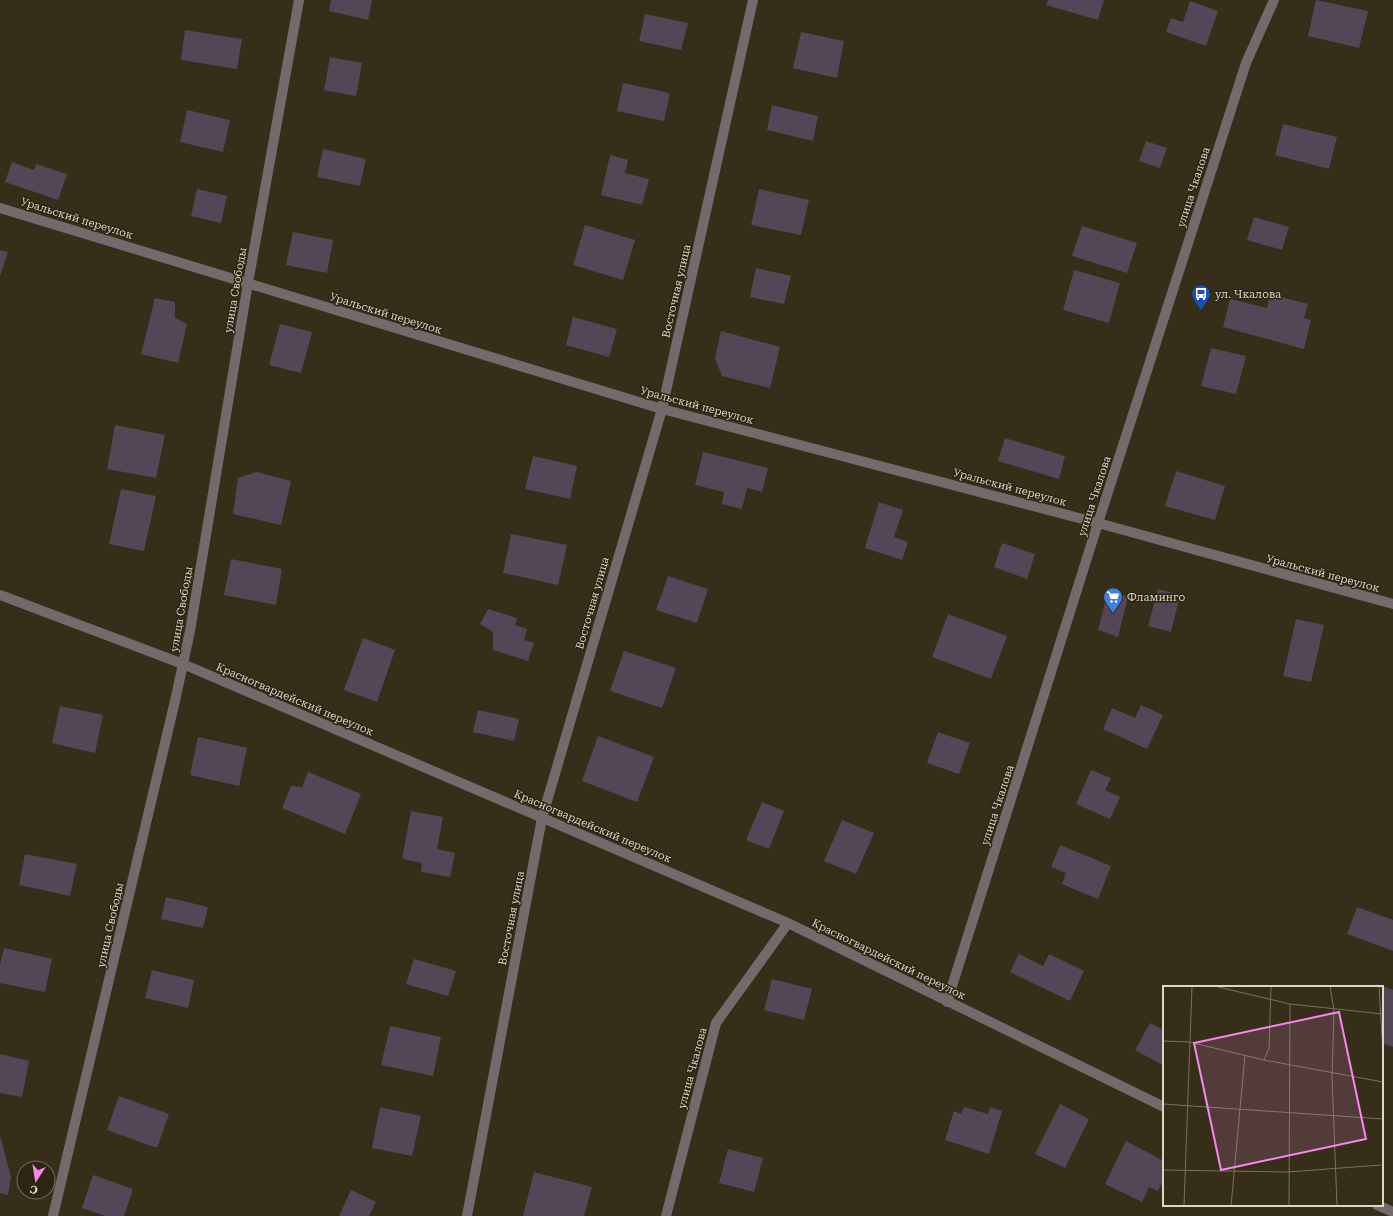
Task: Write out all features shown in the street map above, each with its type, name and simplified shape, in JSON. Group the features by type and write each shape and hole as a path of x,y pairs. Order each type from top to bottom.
{"street":[{"name":"улица Свободы","path":"53,1216 168,732 190,631 248,284 299,0"},
{"name":"Восточная улица","path":"467,1216 542,818 662,409 753,0"},
{"name":"улица Чкалова","path":"947,1002 1098,523 1246,63 1274,0"},
{"name":"Уральский переулок","path":"0,208 662,409 1098,523 1393,604"},
{"name":"Красногвардейский переулок","path":"0,594 183,664 788,923 1163,1107"},
{"name":"улица Чкалова","path":"666,1216 716,1023 788,923"},
{"path":"1379,1206 1393,1212"}],"building":[{"path":"331,0 372,0 368,20 329,11"},
{"path":"1048,0 1104,0 1098,20 1046,5"},
{"path":"1316,0 1368,11 1359,48 1308,36"},
{"path":"1190,1 1218,11 1206,46 1166,32 1171,18 1183,22"},
{"path":"645,14 688,23 681,50 639,41"},
{"path":"185,30 242,39 237,69 181,60"},
{"path":"801,32 844,41 837,78 793,68"},
{"path":"330,57 362,63 356,96 324,90"},
{"path":"623,83 670,93 664,121 617,111"},
{"path":"772,105 818,116 813,141 767,130"},
{"path":"187,110 230,120 223,152 180,142"},
{"path":"1283,124 1337,137 1329,169 1275,155"},
{"path":"1146,141 1167,148 1160,168 1139,161"},
{"path":"323,149 366,159 360,186 317,177"},
{"path":"610,155 628,160 625,173 649,179 642,205 601,195"},
{"path":"12,162 34,170 36,164 67,174 58,200 5,182"},
{"path":"197,189 227,196 221,223 191,216"},
{"path":"759,189 809,200 801,235 751,225"},
{"path":"1254,217 1289,227 1282,250 1247,240"},
{"path":"585,225 635,240 623,280 573,265"},
{"path":"1082,226 1137,243 1127,273 1072,256"},
{"path":"293,232 333,240 327,273 286,265"},
{"path":"0,250 8,252 0,276"},
{"path":"756,268 791,276 784,304 750,297"},
{"path":"1074,270 1120,283 1109,323 1063,310"},
{"path":"1270,294 1308,304 1304,318 1311,320 1304,349 1223,327 1230,299 1267,308"},
{"path":"155,298 175,302 175,318 187,324 178,363 141,354"},
{"path":"573,317 617,329 609,357 566,345"},
{"path":"280,324 312,332 301,373 269,365"},
{"path":"721,331 780,347 770,388 722,376 715,358"},
{"path":"1211,348 1246,356 1236,394 1201,386"},
{"path":"115,425 165,435 156,478 107,469"},
{"path":"1005,438 1065,456 1059,479 998,461"},
{"path":"703,452 768,468 762,492 747,488 742,509 722,504 724,492 695,485"},
{"path":"533,456 577,466 570,499 525,489"},
{"path":"1176,471 1225,486 1215,520 1165,506"},
{"path":"257,472 291,481 281,525 233,514 238,478"},
{"path":"121,489 156,496 144,551 109,544"},
{"path":"879,502 903,510 894,537 908,542 902,560 865,548"},
{"path":"511,534 567,545 558,585 503,573"},
{"path":"1002,543 1035,554 1027,579 994,567"},
{"path":"231,559 282,569 276,605 224,595"},
{"path":"668,576 708,589 697,623 656,610"},
{"path":"1158,589 1180,595 1171,632 1148,626"},
{"name":"Фламинго","path":"1108,591 1128,597 1118,637 1098,630"},
{"path":"488,609 517,618 515,625 527,629 524,640 534,643 528,661 493,650 493,632 480,624"},
{"path":"948,614 1007,636 991,679 932,657"},
{"path":"1296,619 1324,625 1311,682 1283,676"},
{"path":"363,638 395,650 377,702 344,690"},
{"path":"624,651 676,668 662,708 610,691"},
{"path":"1141,705 1163,715 1147,749 1103,729 1112,708 1135,718"},
{"path":"60,706 103,715 95,753 52,743"},
{"path":"478,710 519,719 514,741 473,732"},
{"path":"938,732 970,743 959,774 927,763"},
{"path":"598,736 654,757 637,802 582,781"},
{"path":"198,737 247,748 239,786 190,775"},
{"path":"1091,770 1111,778 1105,790 1120,797 1110,819 1076,804"},
{"path":"308,772 361,794 345,834 282,808 291,786 302,787"},
{"path":"762,802 784,811 769,849 746,840"},
{"path":"411,811 443,817 437,849 455,853 450,877 421,872 422,863 402,859"},
{"path":"842,820 874,833 856,874 824,861"},
{"path":"1060,845 1111,866 1098,899 1062,884 1066,873 1051,867"},
{"path":"25,854 77,864 70,896 19,885"},
{"path":"166,897 208,907 203,928 161,919"},
{"path":"1357,907 1393,920 1393,951 1347,934"},
{"path":"4,948 52,959 45,992 0,983 0,965"},
{"path":"1019,954 1043,966 1049,954 1084,971 1070,1001 1010,972"},
{"path":"414,959 456,971 448,996 406,984"},
{"path":"152,970 194,980 188,1008 145,998"},
{"path":"772,979 812,989 804,1020 764,1010"},
{"path":"1383,986 1393,990 1393,1047 1383,1043"},
{"path":"1150,1023 1163,1030 1163,1065 1135,1050"},
{"path":"390,1026 441,1037 433,1076 381,1065"},
{"path":"0,1054 29,1061 22,1097 0,1093"},
{"path":"119,1096 169,1114 157,1148 107,1130"},
{"path":"1060,1104 1089,1119 1065,1168 1035,1154"},
{"path":"380,1107 421,1116 412,1156 372,1148"},
{"path":"964,1107 988,1114 990,1107 1002,1111 989,1154 945,1140 954,1111 961,1114"},
{"path":"0,1135 11,1177 8,1195 0,1193"},
{"path":"1126,1141 1163,1160 1163,1181 1158,1191 1149,1187 1142,1202 1105,1184"},
{"path":"728,1149 763,1158 754,1192 719,1183"},
{"path":"534,1172 592,1187 584,1216 523,1216"},
{"path":"93,1175 133,1189 124,1216 106,1216 82,1208"},
{"path":"351,1190 376,1202 369,1216 339,1216"}],"place":[{"name":"ул. Чкалова","path":"1201,311"},
{"name":"Фламинго","path":"1113,614"}]}
